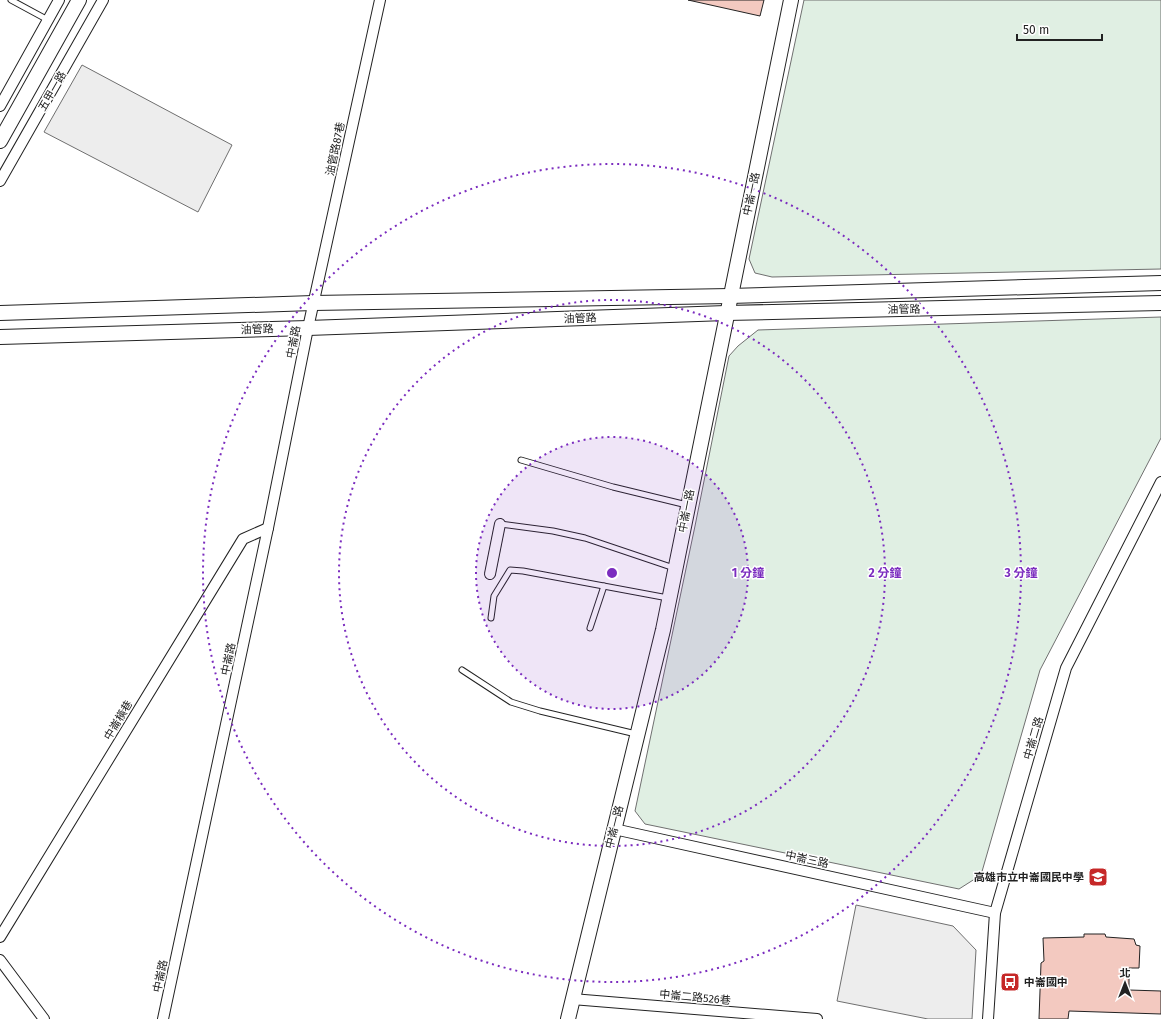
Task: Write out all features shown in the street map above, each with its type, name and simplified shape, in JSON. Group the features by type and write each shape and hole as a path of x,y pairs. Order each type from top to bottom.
{"street":[{"path":"0,106 3,93 59,0"},
{"name":"五甲一路","path":"0,141 79,0"},
{"name":"五甲一路","path":"0,181 104,0"},
{"name":"油管路87巷","path":"313,303 380,0"},
{"name":"中崙一路","path":"568,1019 663,630 726,313 791,0"},
{"name":"油管路","path":"0,313 313,303 730,296 1161,282"},
{"name":"中崙路","path":"163,1019 268,528 313,303"},
{"name":"油管路","path":"0,337 726,313 1161,303"},
{"name":"中崙二路","path":"988,1019 995,913 1066,668 1161,482"},
{"path":"490,574 500,524"},
{"name":"中崙橫巷","path":"0,937 243,540 268,528"},
{"name":"中崙三路","path":"614,830 995,913"},
{"path":"0,960 44,1019"},
{"name":"中崙二路526巷","path":"572,999 817,1019"}],"lane":[{"path":"11,0 48,20"},
{"path":"521,460 613,487 688,505"},
{"path":"500,524 553,531 586,538 675,568"},
{"path":"491,618 494,596 510,570 523,571 669,598"},
{"path":"590,628 604,586"},
{"path":"462,670 511,702 540,711 637,734"}],"green space":[{"path":"804,0 1161,0 1161,269 772,277 755,273 749,259"},
{"path":"1161,317 1161,438 1040,670 981,875 959,889 645,824 635,811 729,356 738,346 758,330"}],"shaded area":[{"path":"82,65 232,145 198,212 44,132"},
{"path":"856,905 953,926 976,950 972,1019 928,1019 837,1001"}],"building":[{"path":"688,0 764,0 760,16"},
{"path":"1084,934 1105,934 1106,937 1134,939 1136,945 1140,946 1139,968 1129,968 1129,990 1161,991 1161,1014 1069,1011 1068,1019 1039,1019 1041,963 1044,961 1043,938 1084,937"}],"place":[{"name":"高雄市立中崙國民中學","path":"1098,877"},
{"name":"中崙國中","path":"1010,982"}]}
